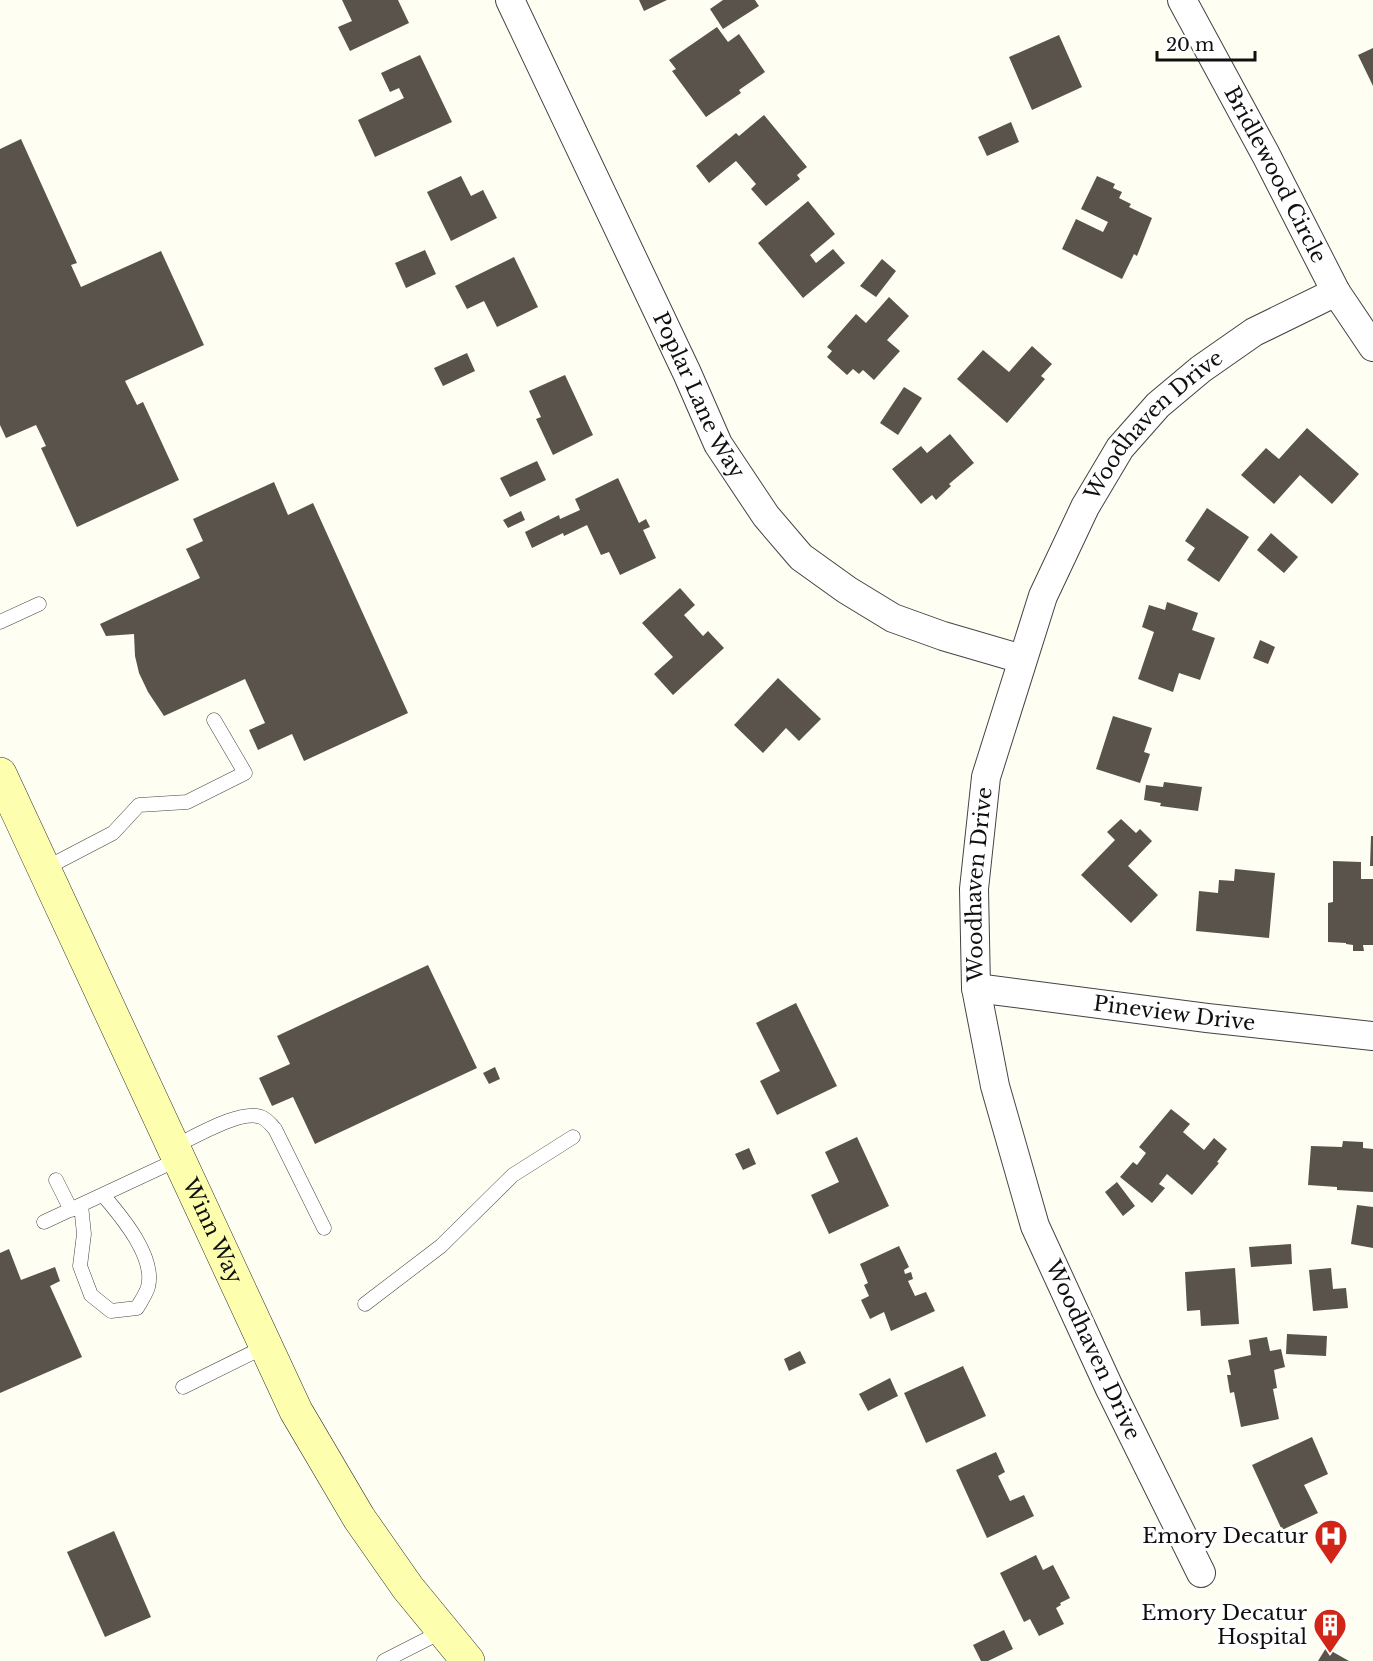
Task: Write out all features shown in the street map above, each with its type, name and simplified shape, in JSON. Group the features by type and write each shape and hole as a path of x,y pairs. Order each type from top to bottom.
{"street":[{"name":"Poplar Lane Way","path":"510,0 687,373 718,444 766,516 801,557 847,590 893,618 943,636 1022,659"},
{"name":"Bridlewood Circle","path":"1182,0 1266,155 1336,292 1373,347"},
{"name":"Woodhaven Drive","path":"1201,1573 1109,1387 1035,1226 995,1086 976,988 974,889 986,777 1022,659 1043,596 1080,517 1120,448 1158,405 1201,369 1254,332 1336,292"},
{"name":"Winn Way","path":"2,785 44,869 296,1411 359,1518 408,1588 468,1661"},
{"name":"Pineview Drive","path":"976,988 1207,1018 1373,1036"}],"lane":[{"path":"0,622 39,604"},
{"path":"44,869 113,833 139,805 187,802 244,773 214,720"},
{"path":"44,1222 103,1195 234,1119 259,1116 266,1119 275,1129 324,1228"},
{"path":"365,1304 441,1246 513,1175 573,1137"},
{"path":"56,1180 76,1207 84,1234 80,1266 91,1295 111,1311 137,1308 148,1285 146,1261 131,1228 103,1195"},
{"path":"183,1387 266,1346"},
{"path":"384,1661 443,1631"}],"building":[{"path":"342,0 398,0 409,23 350,51 338,27 352,21"},
{"path":"639,0 667,0 644,11"},
{"path":"723,0 755,0 759,6 723,29 710,9"},
{"path":"717,27 728,42 739,34 765,72 739,90 741,93 706,117 672,71 676,69 669,60"},
{"path":"1059,35 1082,87 1032,110 1009,57"},
{"path":"1373,48 1373,86 1358,55"},
{"path":"420,55 452,122 375,157 358,120 404,98 399,88 390,92 381,73"},
{"path":"764,115 807,167 797,175 800,179 766,206 751,189 756,184 736,161 709,183 696,166 736,133 739,136"},
{"path":"1011,122 1019,142 987,156 978,137"},
{"path":"21,139 77,263 71,265 81,287 161,251 204,345 125,381 137,405 143,402 179,480 77,527 41,448 46,446 36,425 6,438 0,425 0,149"},
{"path":"461,176 471,196 483,190 497,218 451,241 427,192"},
{"path":"1097,176 1115,184 1113,188 1122,192 1119,198 1131,204 1129,207 1152,218 1137,256 1134,254 1122,279 1062,249 1076,219 1103,232 1108,222 1081,209"},
{"path":"808,201 835,234 810,255 816,263 833,249 845,263 803,298 758,243"},
{"path":"425,250 436,274 406,288 395,263"},
{"path":"514,257 538,307 497,327 484,301 467,309 455,286"},
{"path":"882,259 896,271 876,297 860,286"},
{"path":"889,297 909,316 887,340 900,351 874,380 863,370 859,374 853,369 847,375 827,357 832,351 827,347 856,314 866,323"},
{"path":"1032,346 1052,364 1041,376 1045,379 1007,423 957,379 983,350 1009,372"},
{"path":"467,353 475,371 443,386 434,368"},
{"path":"565,375 593,435 553,455 536,419 541,417 529,391"},
{"path":"904,387 922,398 898,435 880,423"},
{"path":"1307,428 1359,474 1332,504 1300,475 1274,504 1241,475 1266,448 1279,459"},
{"path":"950,434 974,463 949,484 951,486 936,500 932,495 921,504 892,469 921,446 927,453"},
{"path":"537,461 546,480 510,497 500,478"},
{"path":"618,478 639,523 646,519 650,527 643,530 656,558 620,575 609,552 601,555 587,525 564,536 563,533 532,548 525,532 559,515 560,519 580,510 575,499"},
{"path":"274,482 288,515 313,503 408,713 304,761 292,734 258,750 249,730 265,723 245,679 164,716 139,673 135,656 134,634 106,636 100,624 200,578 186,549 203,541 193,519"},
{"path":"1207,508 1249,537 1219,582 1187,560 1195,548 1185,541"},
{"path":"521,511 525,520 508,528 503,520"},
{"path":"1271,533 1298,557 1284,573 1257,550"},
{"path":"680,588 695,605 684,615 703,636 708,631 724,648 673,695 654,674 673,657 642,623"},
{"path":"1167,602 1198,613 1192,630 1215,638 1200,680 1179,673 1173,692 1138,679 1154,632 1142,627 1149,605 1165,610"},
{"path":"1260,640 1275,647 1268,664 1253,658"},
{"path":"778,678 821,719 799,741 786,728 763,753 734,725"},
{"path":"1113,716 1152,728 1144,752 1150,754 1140,783 1096,769"},
{"path":"1164,782 1202,787 1198,811 1160,806 1161,803 1144,800 1146,785 1163,787"},
{"path":"1121,819 1136,833 1140,829 1152,841 1128,866 1158,895 1131,923 1081,875 1115,840 1107,832"},
{"path":"1371,836 1373,836 1373,866 1370,866"},
{"path":"1333,861 1361,862 1361,879 1373,879 1373,945 1363,945 1364,951 1353,951 1353,945 1346,943 1328,942 1328,903 1333,902"},
{"path":"1235,869 1275,873 1269,938 1196,931 1199,891 1218,893 1219,880 1234,881"},
{"path":"428,965 477,1068 315,1144 293,1097 272,1106 259,1078 290,1064 277,1036"},
{"path":"796,1003 837,1086 777,1115 760,1081 780,1071 756,1023"},
{"path":"495,1067 500,1079 489,1084 483,1073"},
{"path":"1171,1109 1190,1124 1183,1132 1204,1150 1214,1138 1227,1149 1217,1162 1219,1163 1192,1195 1167,1174 1159,1184 1165,1188 1152,1203 1120,1177 1133,1162 1137,1165 1146,1153 1139,1147"},
{"path":"857,1137 889,1206 829,1234 811,1195 839,1182 825,1152"},
{"path":"1343,1141 1363,1142 1363,1148 1373,1149 1373,1192 1337,1190 1337,1187 1308,1185 1311,1146 1342,1147"},
{"path":"749,1148 756,1164 743,1170 735,1154"},
{"path":"1117,1182 1135,1206 1123,1216 1105,1192"},
{"path":"1357,1205 1373,1207 1373,1248 1351,1244"},
{"path":"1291,1244 1292,1264 1251,1267 1249,1247"},
{"path":"899,1246 909,1267 904,1270 905,1274 911,1272 913,1279 908,1281 915,1296 926,1292 935,1311 891,1331 884,1312 870,1319 861,1300 869,1296 864,1285 868,1283 860,1264"},
{"path":"9,1249 21,1280 55,1267 60,1281 50,1286 82,1357 0,1393 0,1253"},
{"path":"1235,1268 1239,1324 1201,1326 1200,1310 1187,1311 1185,1272"},
{"path":"1331,1268 1333,1289 1346,1288 1348,1308 1313,1311 1309,1270"},
{"path":"1287,1334 1327,1336 1326,1356 1286,1354"},
{"path":"1267,1337 1270,1351 1281,1349 1285,1367 1274,1370 1277,1388 1273,1389 1279,1419 1241,1427 1234,1392 1230,1393 1227,1375 1231,1375 1228,1360 1251,1355 1249,1340"},
{"path":"800,1351 806,1363 789,1371 784,1359"},
{"path":"963,1366 986,1416 926,1443 904,1393"},
{"path":"890,1378 898,1396 868,1411 859,1394"},
{"path":"1312,1437 1328,1474 1304,1485 1318,1513 1282,1530 1252,1465"},
{"path":"996,1452 1005,1472 998,1476 1010,1501 1024,1495 1034,1516 987,1538 956,1470"},
{"path":"114,1531 151,1617 105,1637 67,1552"},
{"path":"1036,1555 1043,1570 1053,1565 1070,1598 1056,1608 1064,1624 1039,1636 1030,1619 1024,1622 1000,1573"},
{"path":"1004,1630 1013,1649 988,1661 981,1661 973,1645"},
{"name":"Emory Decatur Hospital","path":"1326,1648 1349,1661 1318,1661"}],"place":[{"name":"Emory Decatur","path":"1331,1565"},
{"name":"Emory Decatur Hospital","path":"1330,1654"}]}
